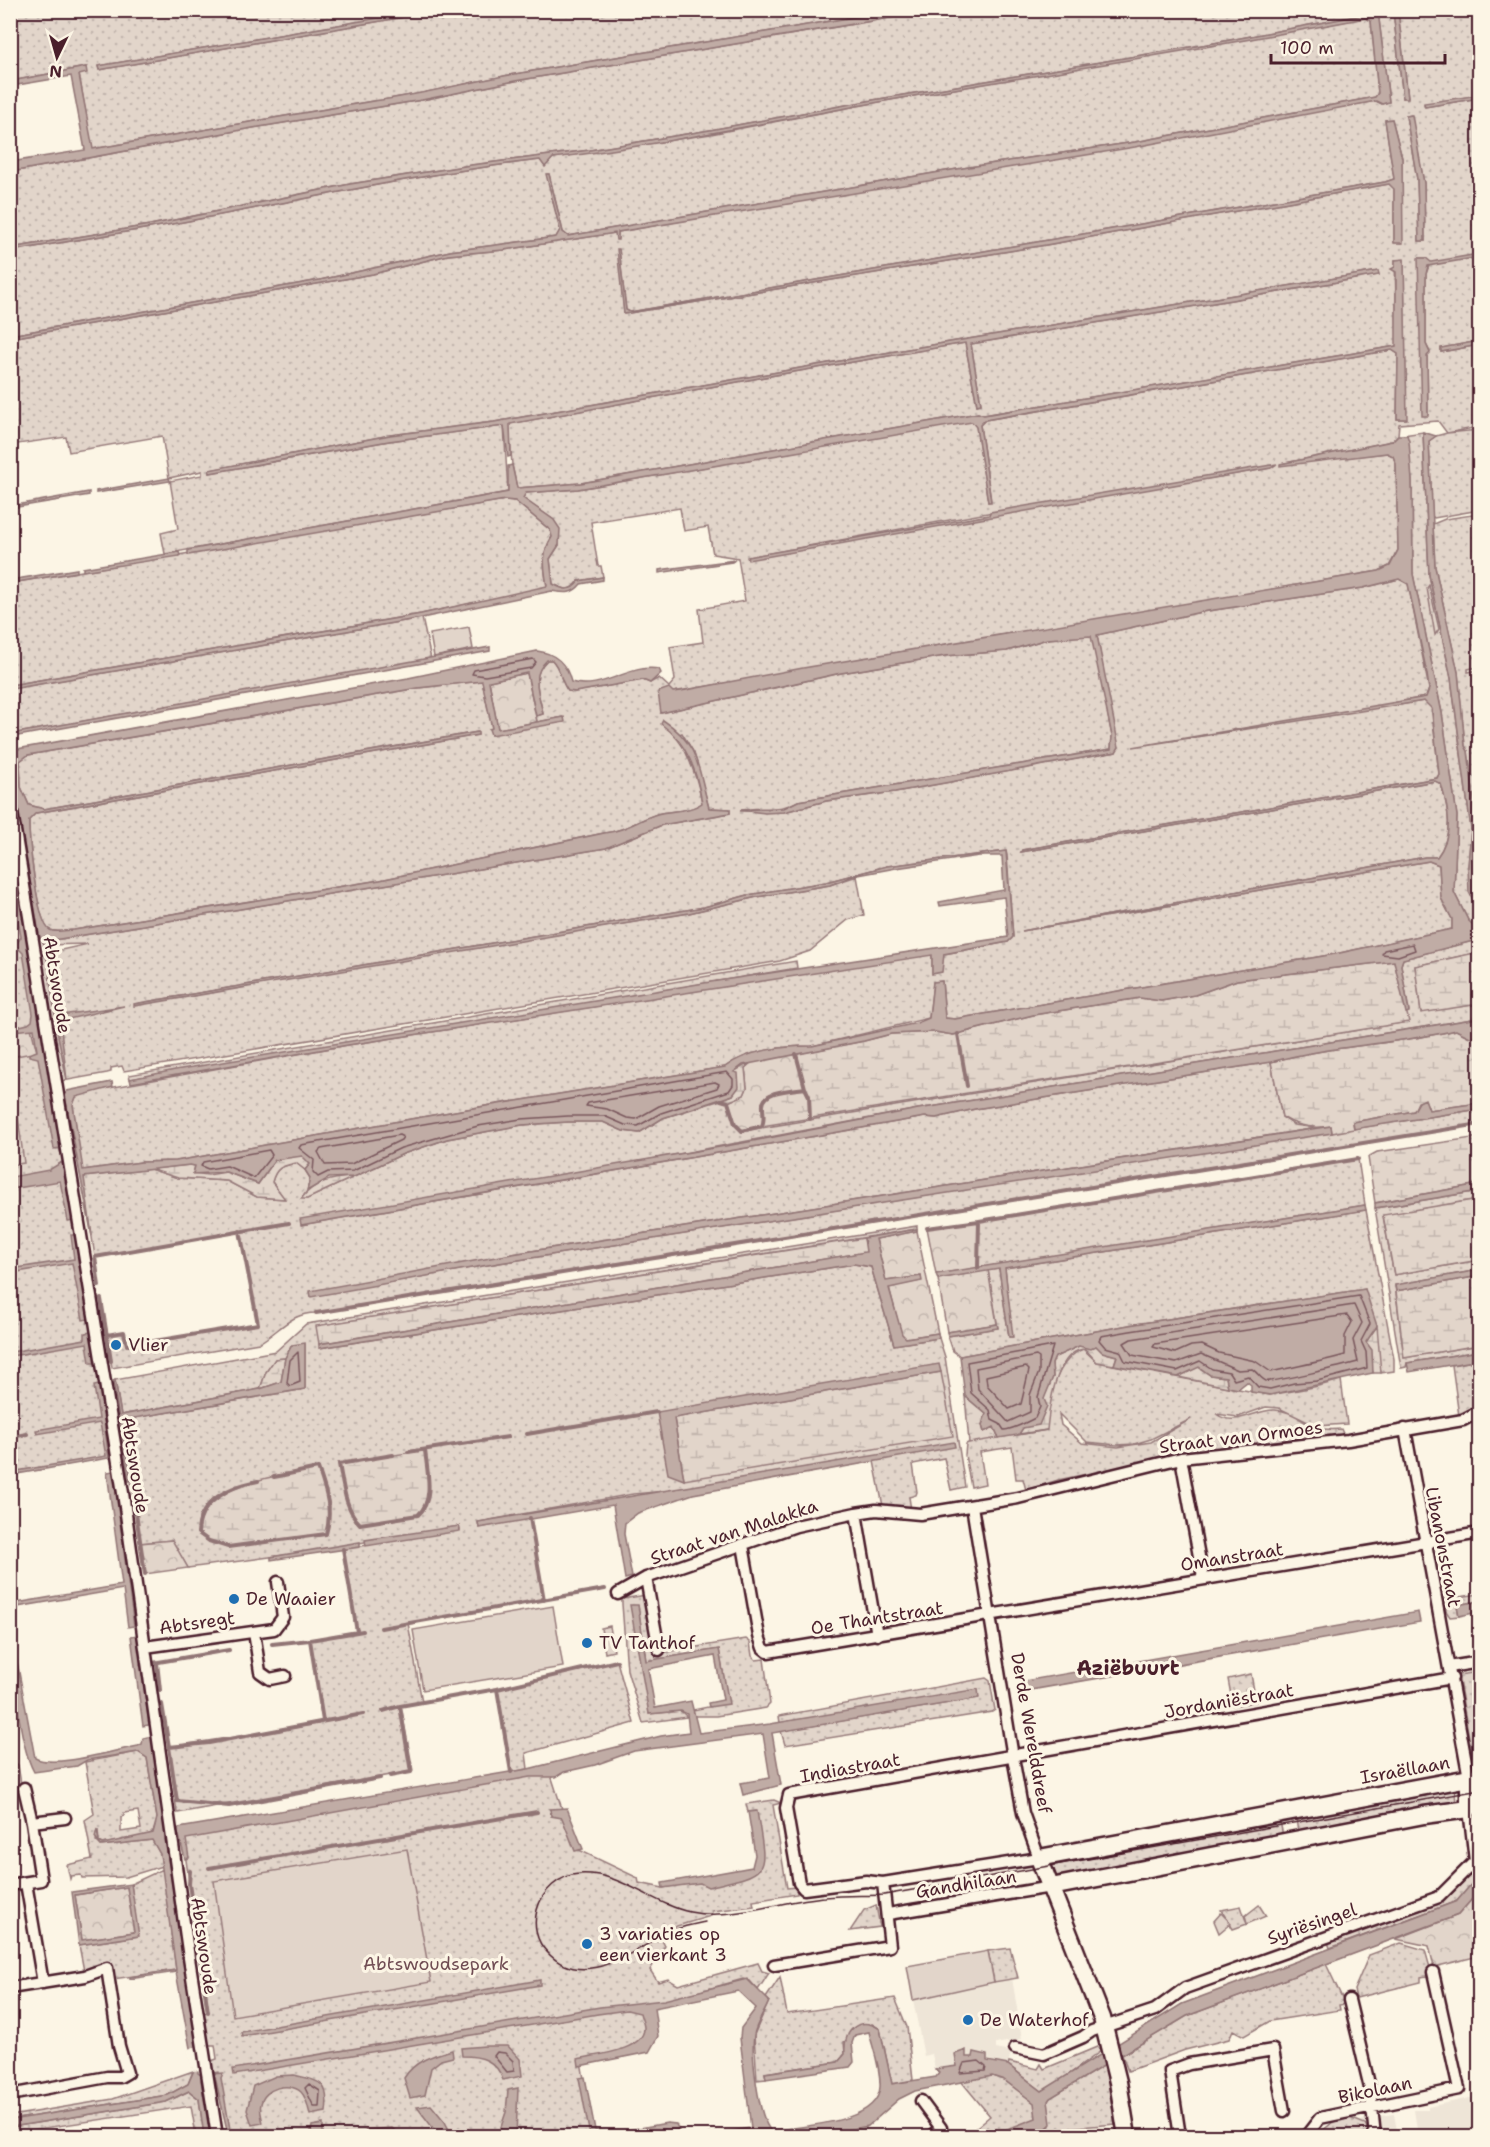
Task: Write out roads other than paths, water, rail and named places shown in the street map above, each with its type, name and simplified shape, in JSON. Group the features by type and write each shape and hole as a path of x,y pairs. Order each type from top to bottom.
{"street":[{"name":"Abtswoude","path":"10,800 86,1248 217,2136"},
{"name":"Straat van Ormoes","path":"972,1506 1025,1496 1181,1458 1348,1440 1463,1419 1479,1411"},
{"name":"Libanonstraat","path":"1405,1429 1425,1542 1474,1777"},
{"path":"1181,1458 1203,1578"},
{"name":"Straat van Malakka","path":"618,1594 646,1578 803,1524 876,1510 920,1514 972,1506"},
{"name":"Derde Werelddreef","path":"972,1506 1023,1813 1105,2027 1127,2136"},
{"path":"856,1513 877,1635"},
{"name":"Omanstraat","path":"991,1617 1203,1578 1479,1533"},
{"name":"Oe Thantstraat","path":"743,1545 759,1636 763,1648 768,1652 991,1617"},
{"path":"646,1578 659,1650"},
{"name":"Abtsregt","path":"145,1647 274,1629 283,1617 278,1582"},
{"name":"Abtsregt","path":"254,1632 260,1672 270,1678 285,1676"},
{"name":"Jordaniëstraat","path":"1013,1757 1451,1673 1479,1662"},
{"name":"Indiastraat","path":"804,1889 799,1883 786,1808 789,1796 1013,1757"},
{"name":"Israëllaan","path":"1039,1858 1474,1777 1469,1809"},
{"path":"10,1885 41,1880 24,1788"},
{"path":"1051,1887 1424,1815 1469,1809"},
{"name":"Syriësingel","path":"1105,2027 1155,2010 1185,1988 1196,1983 1439,1896 1475,1861 1469,1809"},
{"path":"32,1822 65,1818"},
{"name":"Gandhilaan","path":"804,1889 866,1881 883,1883 1039,1858"},
{"path":"26,1882 43,1983"},
{"path":"774,1965 890,1946 883,1883"},
{"name":"Gandhilaan","path":"888,1914 1051,1887"},
{"path":"10,1988 85,1976 107,1968 119,2046 127,2073 120,2077 107,2077 10,2095"},
{"name":"Bikolaan","path":"1306,2136 1320,2118 1459,2089 1433,1972"},
{"path":"1350,2000 1368,2079 1375,2136"},
{"path":"1015,2048 1044,2054 1105,2027"},
{"path":"1180,2136 1170,2071 1189,2064 1273,2050 1284,2111"},
{"path":"921,2101 941,2128 931,2136"}],"water":[{"path":"420,11 439,11 99,70 98,66"},
{"path":"890,11 931,11 515,81 422,100 11,172 11,162 85,150 71,76 11,86 11,81 86,67 87,73 79,75 93,149 410,95 521,73"},
{"path":"1369,11 1378,11 1389,102 1382,104 1376,101 1135,147 618,232 618,240 616,240 615,233 504,250 448,255 373,274 11,338 11,335 320,280 450,251 556,237 560,230 546,174 549,174 563,232 568,236 969,167 1135,142 1375,97 1378,93 1371,21 1365,18 674,140 553,158 545,167 540,160 491,166 150,228 11,251 11,248 150,225 350,184 471,165 590,150 1214,43 1367,14"},
{"path":"1393,11 1398,11 1408,98 1403,98"},
{"path":"1479,95 1479,98 1425,107 1424,103"},
{"path":"1412,115 1424,183 1425,241 1419,241 1417,179 1406,116"},
{"path":"1392,119 1402,158 1403,243 1394,243 1394,189 1389,184 1046,245 624,314 617,249 619,249 626,310 630,312 1385,182 1394,179 1385,120"},
{"path":"1479,254 1479,257 1428,266 1426,344 1430,353 1427,356 1428,416 1422,416 1418,258 1426,258 1431,262"},
{"path":"1404,259 1407,419 1397,419 1398,354 1392,350 985,420 980,425 991,502 988,502 976,427 972,422 578,489 526,493 523,498 554,520 560,529 559,545 550,559 553,584 567,589 579,581 603,577 603,580 581,584 568,592 552,591 422,618 11,689 11,685 421,614 547,586 544,561 546,549 552,537 550,530 515,501 505,500 188,555 188,550 508,492 508,466 512,465 517,488 581,483 978,413 984,415 1396,346 1396,272 1391,269 1395,267 1395,260"},
{"path":"1378,271 1379,275 971,344 981,404 977,405 965,343 510,424 511,456 508,457 504,426 389,441 210,473 209,470 390,435 494,422 896,351"},
{"path":"1479,341 1479,345 1441,352 1441,348"},
{"path":"1423,432 1436,436 1429,441 1435,567 1458,672 1465,746 1468,751 1479,839 1474,888 1479,897 1479,912 1469,892 1471,829 1451,678 1429,575"},
{"path":"1398,435 1407,435 1409,441 1413,574 1442,713 1457,816 1454,892 1468,920 1480,932 1479,942 1473,941 1403,959 1401,965 1409,1012 1406,1013 1394,961 1237,980 1195,995 1161,1001 1140,998 1033,1015 953,1035 935,1032 891,1034 743,1065 734,1072 738,1073 739,1087 733,1095 663,1118 639,1133 623,1131 603,1122 522,1125 447,1139 403,1154 354,1177 329,1178 307,1191 310,1178 305,1170 310,1164 302,1156 275,1160 258,1184 226,1172 193,1174 195,1166 190,1165 84,1177 92,1236 65,1096 67,1091 112,1082 113,1087 76,1097 73,1105 83,1170 141,1162 176,1161 461,1110 725,1067 734,1061 767,1050 812,1046 917,1023 929,1018 933,982 942,981 945,1018 955,1019 1335,954 1452,929 1452,919 1441,898 1439,865 1429,861 1022,931 1425,857 1437,857 1446,840 1448,813 1441,784 1435,781 1021,852 1437,778 1439,774 1432,709 1424,701 1133,747 1426,697 1429,689 1427,674 1408,584 1399,579 1363,588 1201,612 1097,635 1119,747 1116,752 895,792 826,801 784,812 765,813 740,810 784,808 798,801 1111,749 1112,736 1091,636 1047,639 1007,651 945,656 841,673 661,713 658,692 669,688 673,692 681,691 803,668 1379,571 1390,566 1398,550 1396,464 1393,456 1387,453 1280,466 1280,464 1392,441"},
{"path":"1277,464 1271,468 748,560 747,557 989,515 990,512"},
{"path":"169,478 170,481 96,493 96,491"},
{"path":"89,492 89,495 11,508 11,506"},
{"path":"179,552 180,556 83,571 83,568"},
{"path":"735,560 732,562 659,573 659,570"},
{"path":"77,569 77,572 11,583 11,580"},
{"path":"490,647 490,651 18,736 11,735 11,731 17,733"},
{"path":"537,651 555,657 567,670 571,682 582,684 605,681 648,668 659,669 661,673 650,683 643,680 575,692 568,691 555,664 552,660 547,660 537,679 543,714 536,716 527,673 489,681 498,729 564,717 565,722 491,735 489,729 492,728 482,681 418,688 28,755 20,761 21,787 29,805 44,809 478,732 478,735 36,813 29,820 30,843 37,897 45,924 52,931 74,930 380,880 612,832 657,814 692,808 702,803 694,769 685,749 661,724 663,720 684,738 691,748 696,758 709,808 730,809 730,813 662,825 606,848 48,941 44,945 39,934 19,816 11,817 11,813 19,810 11,764 12,750 408,678"},
{"path":"10,839 61,1148 54,1149 38,1058 29,1056 37,1051 34,1029 11,1031 11,1028 32,1021 33,1014 23,953 18,948 11,949 11,944 17,943 21,937 11,880"},
{"path":"1006,851 1013,937 1008,942 944,954 942,972 932,974 932,955 348,1045 131,1083 130,1079 175,1070 704,983 1008,937 1004,897 940,906 939,902 1004,890 1002,856 979,856 853,876 830,885 757,897 689,913 134,1006 134,1004 704,907 748,895 826,882 887,866"},
{"path":"46,954 48,954 56,1008 61,1015 124,1006 60,1021 67,1080 58,1036"},
{"path":"1479,1018 1479,1030 1472,1038 1456,1030 1317,1052 1271,1062 975,1109 936,1118 925,1117 301,1225 300,1219 743,1143 918,1109"},
{"path":"1425,1099 1429,1110 1479,1103 1479,1109 1354,1129 1353,1122 1414,1111 1419,1102"},
{"path":"1331,1126 1332,1133 499,1263 311,1297 310,1291 512,1254"},
{"path":"62,1162 74,1220 68,1221 60,1181 11,1189 11,1177 49,1170"},
{"path":"1479,1184 1479,1191 1375,1208 1375,1203"},
{"path":"1365,1205 1366,1210 1005,1268 1013,1337 1009,1337 999,1269 938,1279 936,1274"},
{"path":"917,1229 917,1231 876,1239 886,1281 921,1276 922,1281 889,1288 902,1334 906,1338 938,1333 939,1338 894,1345 871,1267 854,1264 319,1348 319,1344 866,1252 864,1238"},
{"path":"71,1235 76,1235 89,1319 83,1320 72,1263 11,1273 11,1269 74,1259"},
{"path":"1479,1270 1479,1276 1396,1291 1395,1285"},
{"path":"1365,1289 1377,1326 1366,1342 1372,1350 1373,1373 1270,1395 1251,1392 1251,1385 1247,1382 1238,1389 1228,1387 1226,1377 1210,1375 1199,1367 1178,1377 1114,1365 1117,1356 1102,1352 1096,1346 1090,1349 1079,1346 1055,1357 1052,1364 1053,1377 1044,1399 1047,1406 1039,1425 1023,1428 1019,1434 1047,1430 999,1438 994,1427 984,1432 982,1425 986,1414 965,1396 960,1356 1129,1325"},
{"path":"997,1324 998,1328 948,1336 947,1332"},
{"path":"91,1332 96,1363 90,1363 87,1343 11,1356 11,1352 85,1339 85,1333"},
{"path":"305,1343 305,1389 122,1420 131,1480 129,1481 113,1381 115,1380 121,1415 260,1389 281,1382 285,1358 292,1345"},
{"path":"1479,1351 1479,1360 1409,1372 1407,1363"},
{"path":"939,1364 941,1372 674,1418 684,1480 668,1474 657,1412"},
{"path":"99,1385 109,1458 11,1475 11,1472 106,1456 100,1423 37,1434 36,1430 99,1419 94,1386"},
{"path":"954,1442 955,1447 693,1494 638,1513 625,1523 624,1534 632,1577 625,1579 613,1505 479,1528 478,1522"},
{"path":"113,1471 134,1626 128,1627 123,1589 11,1608 11,1604 122,1585 107,1472"},
{"path":"459,1526 460,1531 366,1546 365,1540"},
{"path":"360,1542 360,1547 271,1560 271,1557"},
{"path":"1479,1601 1479,1612 1459,1616 1457,1605"},
{"path":"630,1605 638,1605 646,1661 719,1649 729,1704 709,1707 708,1703 723,1700 715,1656 648,1669 655,1708 691,1701 699,1733 770,1724 978,1689 979,1698 772,1733 781,1785 743,1795 740,1783 770,1778 763,1734 634,1751 595,1765 564,1772 556,1777 530,1777 186,1839 189,1858 185,1859 179,1836 165,1839 197,2046 195,2047 198,2073 201,2075 223,2073 221,2078 230,2129 227,2130 215,2077 201,2080 210,2136 204,2136 199,2099 189,2091 166,2102 11,2127 11,2120 168,2095 188,2084 194,2070 176,1972 130,1979 130,1977 176,1970 160,1854 152,1840 101,1846 95,1837 97,1829 99,1842 103,1844 153,1833 157,1818 147,1758 138,1752 87,1760 77,1766 34,1772 28,1759 20,1721 10,1624 35,1758 56,1761 85,1758 138,1746 142,1744 143,1738 152,1736 165,1832 528,1769 661,1736 689,1732 687,1714 681,1711 649,1714"},
{"path":"1418,1612 1420,1622 1025,1691 1024,1681"},
{"path":"137,1635 149,1725 143,1726 131,1636"},
{"path":"567,1808 583,1849 575,1851 562,1818 551,1816 550,1809"},
{"path":"757,1811 763,1859 760,1867 754,1873 744,1878 708,1887 700,1883 663,1888 662,1883 752,1867 755,1855 748,1812"},
{"path":"1479,1875 1479,1891 1458,1915 1187,2016 1122,2055 1121,2053 1104,2062 1105,2065 1050,2098 1048,2101 1051,2124 1038,2136 989,2136 1036,2118 1034,2103 1004,2080 992,2076 915,2091 899,2099 868,2126 816,2136 698,2136 751,2128 740,2038 741,2028 756,2008 738,1991 654,2008 658,2036 649,2052 579,2066 578,2059 617,2051 636,2042 642,2036 644,2028 640,2013 627,2010 598,2014 234,2075 233,2069 600,2007 664,2000 747,1979 769,2001 757,2026 753,2044 759,2099 766,2124 771,2131 817,2125 852,2116 866,2109 876,2099 880,2080 869,2032 855,2035 852,2043 854,2062 850,2067 766,2079 765,2073 838,2062 845,2054 849,2032 865,2024 880,2029 892,2084 936,2077 939,2073 935,2069 957,2066 955,2054 966,2050 966,2057 973,2057 974,2052 987,2055 987,2061 1008,2065 1042,2091 1182,2004 1457,1901"},
{"path":"131,1884 139,1936 79,1945 72,1892","holes":["127,1887 134,1932 82,1940 75,1895"]},
{"path":"540,1980 540,1985 242,2036 241,2032"},
{"path":"508,2046 520,2059 522,2076 503,2080 496,2068 487,2060 462,2056 461,2048"},
{"path":"452,2050 453,2057 441,2060 431,2068 425,2095 410,2098 404,2078 408,2072 425,2059"},
{"path":"294,2075 321,2084 326,2094 326,2112 310,2115 301,2092 290,2087 278,2088 263,2098 260,2111 263,2123 252,2125 247,2110 253,2086 276,2076"},
{"path":"585,2077 595,2130 612,2133 667,2123 676,2124 681,2136 674,2136 667,2132 631,2136 590,2136 579,2078"},
{"path":"518,2088 516,2136 498,2136 506,2112 508,2090"},
{"path":"431,2105 445,2122 452,2136 439,2136 417,2107"},
{"path":"323,2124 323,2136 310,2136 312,2126"},
{"path":"392,2128 400,2136 360,2136 367,2130"}],"waterway":[{"path":"958,1034 967,1086"},
{"path":"721,1100 728,1102 735,1124 742,1131 762,1126 764,1101 767,1097 779,1092 805,1088 796,1054"},
{"path":"805,1088 809,1096 810,1119"},
{"path":"316,1313 1480,1124"},
{"path":"979,1221 1358,1159"},
{"path":"927,1228 979,1221 978,1268"},
{"path":"99,1286 95,1257 289,1223"},
{"path":"142,1343 258,1324 240,1231"},
{"path":"101,1299 111,1361"},
{"path":"107,1335 124,1332 127,1345 132,1345"},
{"path":"527,1434 657,1412"},
{"path":"10,1437 27,1434"},
{"path":"408,1452 508,1437"},
{"path":"393,1455 339,1464 348,1504 360,1524 418,1515 427,1501 428,1493 425,1450"},
{"path":"258,1481 236,1487 217,1497 204,1512 198,1533 209,1541 228,1547 326,1534 329,1509 318,1468 274,1477"},
{"path":"134,1500 145,1574"},
{"path":"530,1518 544,1600"},
{"path":"343,1549 357,1632"},
{"path":"381,1628 605,1589"},
{"path":"323,1721 310,1640 363,1631"},
{"path":"272,1644 310,1640"},
{"path":"141,1665 229,1650"},
{"path":"497,1689 617,1661"},
{"path":"157,1663 160,1690"},
{"path":"383,1711 497,1689 511,1772"},
{"path":"162,1704 169,1747"},
{"path":"390,1776 411,1772 400,1706"},
{"path":"363,1714 209,1743 169,1747 177,1801 229,1806 380,1778"},
{"path":"209,1868 537,1812"},
{"path":"190,1871 189,1884 208,2012"}],"tram line":[{"path":"705,1922 674,1930 611,1963 594,1968 578,1969 562,1964 543,1948 536,1932 535,1921 539,1903 552,1885 565,1877 579,1874 594,1874 608,1878 690,1912 723,1914 809,1899 884,1895 1480,1790"}],"place":[{"name":"Vlier","path":"116,1345"},
{"name":"De Waaier","path":"234,1599"},
{"name":"TV Tanthof","path":"587,1643"},
{"name":"3 variaties op een vierkant 3","path":"587,1944"},
{"name":"De Waterhof","path":"968,2020"}],"district":[{"name":"Aziëbuurt","path":"1128,1668"}],"park label":[{"name":"Abtswoudsepark","path":"436,1964"}]}
